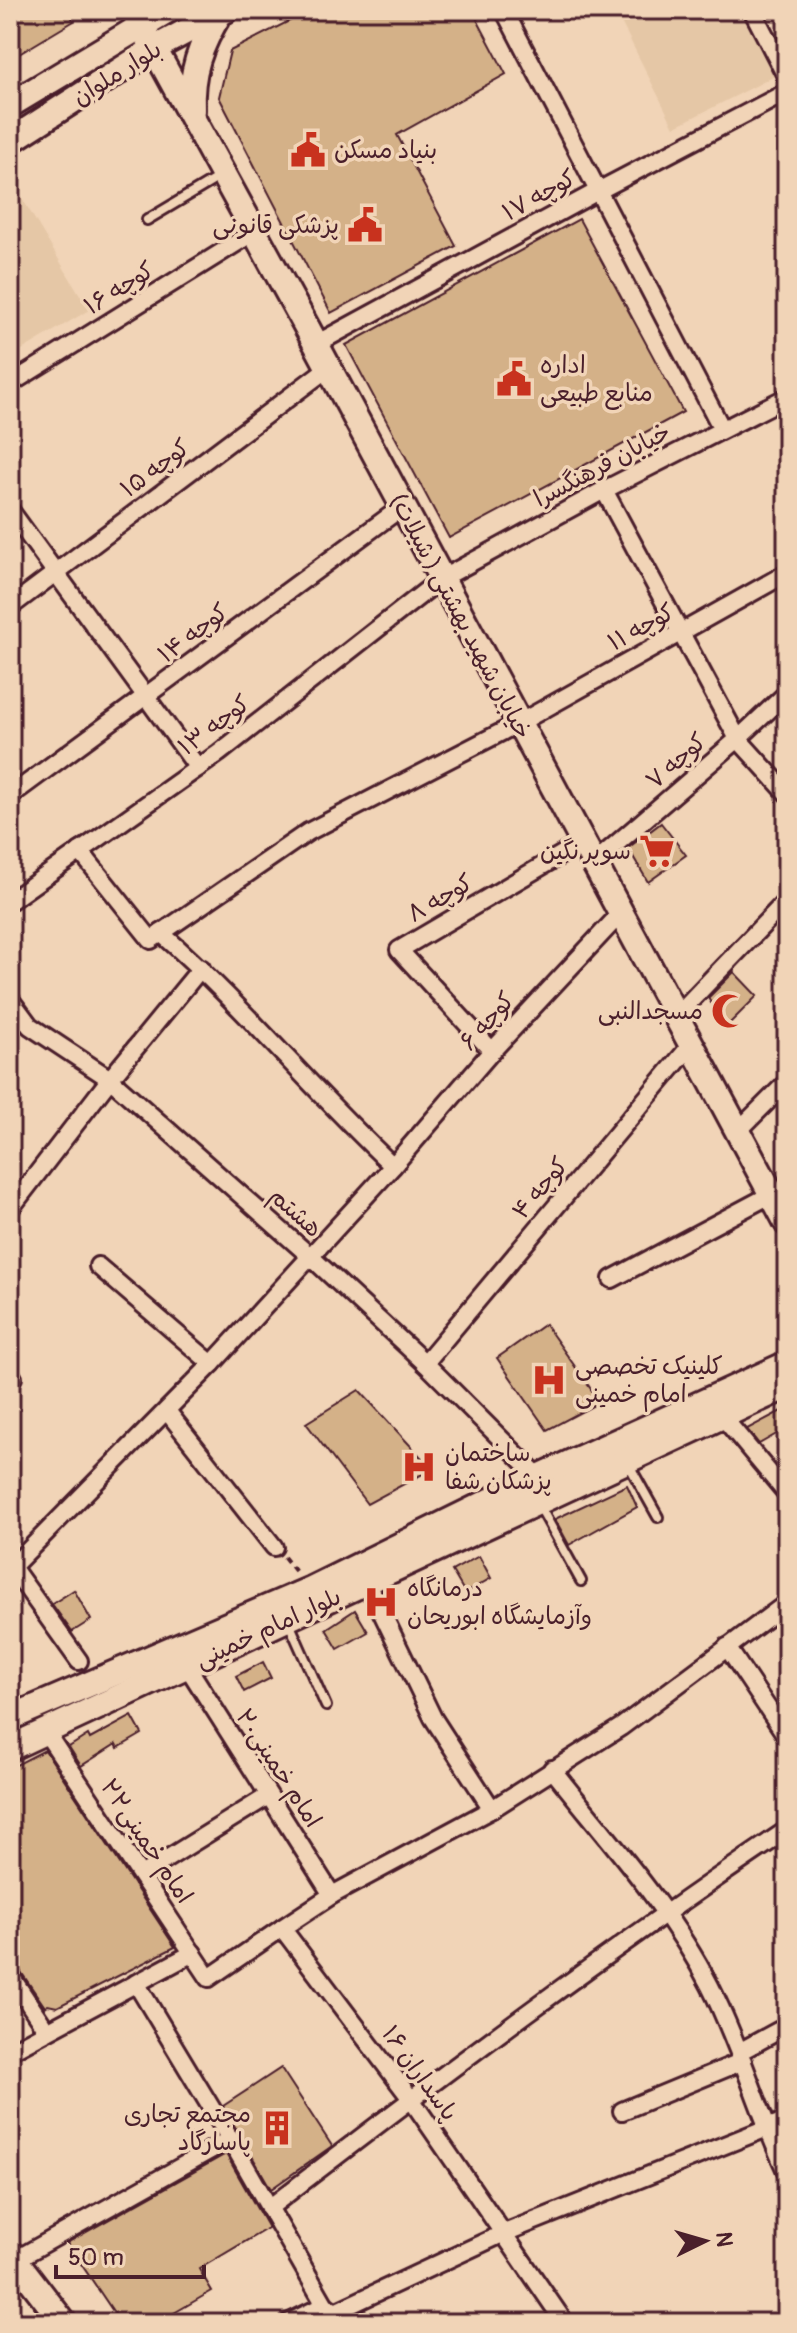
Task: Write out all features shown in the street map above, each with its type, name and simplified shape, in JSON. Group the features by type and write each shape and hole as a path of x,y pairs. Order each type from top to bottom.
{"main road":[{"name":"بلوار ملوان","path":"10,105 137,17 168,10"},
{"name":"بلوار ملوان","path":"10,141 155,48 223,12"},
{"path":"192,116 190,84 207,33 223,12"},
{"name":"خیابان شهید بهشتی ( شیلات)","path":"137,17 316,344 691,1045 781,1205"},
{"name":"بلوار امام خمینی","path":"10,1747 367,1582 538,1489 787,1364"},
{"name":"بلوار امام خمینی","path":"10,1718 538,1489 626,1461 787,1386"},
{"path":"12,2256 64,2323"}],"street":[{"path":"504,10 722,429"},
{"path":"752,10 787,78"},
{"name":"کوچه ۱۷","path":"316,344 787,92"},
{"name":"کوچه ۱۶","path":"10,384 254,232"},
{"name":"کوچه ۱۵","path":"10,607 328,368"},
{"name":"خیابان فرهنگسرا","path":"441,579 604,490 787,397"},
{"path":"604,490 738,739 787,793"},
{"name":"کوچه ۱۴","path":"10,796 147,698 402,507"},
{"path":"10,510 198,768"},
{"name":"کوچه ۱۱","path":"161,933 308,832 519,723 787,573"},
{"name":"کوچه ۱۳","path":"10,901 198,768 441,579"},
{"name":"کوچه ۷","path":"588,853 738,739 787,693"},
{"path":"80,851 151,940 161,933 201,968 340,1116 393,1166"},
{"name":"کوچه ۸","path":"492,1051 399,950 588,853"},
{"path":"676,1016 787,900"},
{"name":"کوچه ۶","path":"11,1568 212,1364 393,1166 492,1051 621,913"},
{"path":"10,1209 201,968"},
{"name":"هشتم","path":"10,999 30,1026 110,1079 311,1257 425,1363 538,1489"},
{"name":"کوچه ۴","path":"425,1363 691,1045"},
{"path":"738,1131 787,1082"},
{"path":"612,1279 781,1205"},
{"path":"98,1266 212,1364"},
{"path":"10,1374 13,1378 10,1382"},
{"path":"167,1411 274,1547"},
{"path":"722,1416 787,1494"},
{"path":"11,1568 79,1661"},
{"path":"367,1582 433,1718 492,1809"},
{"path":"282,1928 332,1895 492,1809 621,1727 787,1603"},
{"path":"727,1647 787,1737"},
{"name":"امام خمینی۲۰","path":"187,1666 332,1895"},
{"name":"امام خمینی۲۲","path":"45,1731 209,1978 282,1928"},
{"path":"552,1769 666,1912 711,1988 741,2056 766,2130 787,2173"},
{"path":"141,1875 268,1796"},
{"path":"269,2208 411,2099 666,1912 787,1830"},
{"name":"پاسداران ۱۶","path":"282,1928 411,2099 565,2323"},
{"path":"10,2051 193,1953"},
{"path":"10,1975 47,2031"},
{"path":"136,1983 325,2305 335,2312 502,2234 787,2120"},
{"path":"622,2111 741,2056 787,2026"},
{"path":"12,2256 230,2139"},
{"path":"288,2323 325,2305"}],"lane":[{"path":"147,220 223,174"},
{"path":"626,1461 658,1517"},
{"path":"538,1489 581,1581"},
{"path":"287,1619 326,1706"}],"path":[{"path":"274,1547 311,1589"}],"shaded area":[{"path":"615,10 741,10 775,76 674,127"},
{"path":"10,178 89,310 10,357"}],"building":[{"path":"10,10 67,10 74,21 14,57 10,40"},
{"name":"بنیاد مسکن","path":"311,10 472,10 506,74 397,135 456,246 331,313 219,97 230,51"},
{"name":"اداره منابع طبیعی","path":"579,219 683,412 449,538 346,345"},
{"name":"سوپر نگین","path":"661,823 686,855 648,882 628,848"},
{"name":"مسجدالنبی","path":"734,972 757,996 726,1027 708,998"},
{"name":"کلینیک تخصصی امام خمینی","path":"545,1324 600,1402 547,1430 497,1358"},
{"path":"359,1390 432,1469 367,1504 306,1423"},
{"path":"787,1408 787,1428 759,1444 747,1429"},
{"path":"627,1485 637,1507 569,1545 555,1519"},
{"path":"479,1556 491,1578 465,1593 452,1571"},
{"path":"74,1590 91,1620 72,1632 52,1604"},
{"path":"355,1610 368,1632 338,1649 326,1629"},
{"path":"263,1662 271,1678 244,1692 236,1676"},
{"path":"132,1716 142,1734 118,1748 116,1744 81,1766 69,1747"},
{"path":"45,1750 175,1947 57,2007 45,2007 19,1969 10,1964 10,1768"},
{"name":"مجتمع تجاری پاسارگاد","path":"281,2068 332,2146 271,2189 223,2106"},
{"path":"226,2154 268,2228 199,2269 212,2291 174,2313 181,2323 121,2323 67,2243"}],"place":[{"name":"بنیاد مسکن","path":"308,150"},
{"name":"پزشکی قانونی","path":"365,225"},
{"name":"اداره منابع طبیعی","path":"514,379"},
{"name":"سوپر نگین","path":"657,851"},
{"name":"مسجدالنبی","path":"729,1011"},
{"name":"کلینیک تخصصی امام خمینی","path":"549,1380"},
{"name":"ساختمان پزشکان شفا","path":"419,1467"},
{"name":"درمانگاه وآزمایشگاه ابوریحان","path":"381,1602"},
{"name":"مجتمع تجاری پاسارگاد","path":"277,2128"}]}
